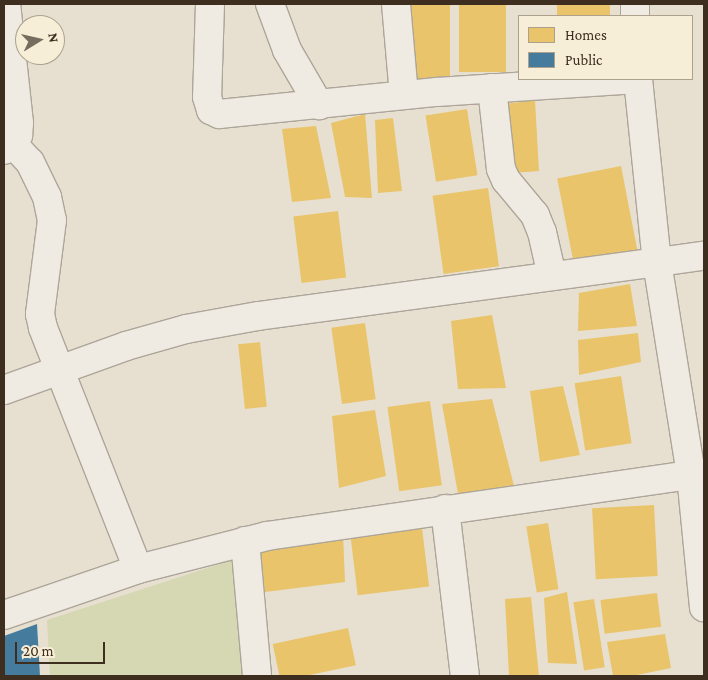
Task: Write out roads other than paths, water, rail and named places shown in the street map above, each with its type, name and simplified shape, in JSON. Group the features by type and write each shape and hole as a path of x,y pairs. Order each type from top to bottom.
{"street":[{"path":"6,4 19,122 8,146 30,162 49,204 51,243 40,314 59,370 138,569"},
{"path":"210,4 207,98 211,110 232,114 404,95 622,80"},
{"path":"270,4 287,50 319,105"},
{"path":"396,4 404,95"},
{"path":"638,80 657,262 698,474 704,607"},
{"path":"492,88 501,169 506,180 535,215 552,276"},
{"path":"4,390 186,329 258,316 704,256"},
{"path":"4,615 138,569 245,541 323,526 698,474"},
{"path":"445,509 464,676"},
{"path":"245,541 257,676"}]}
